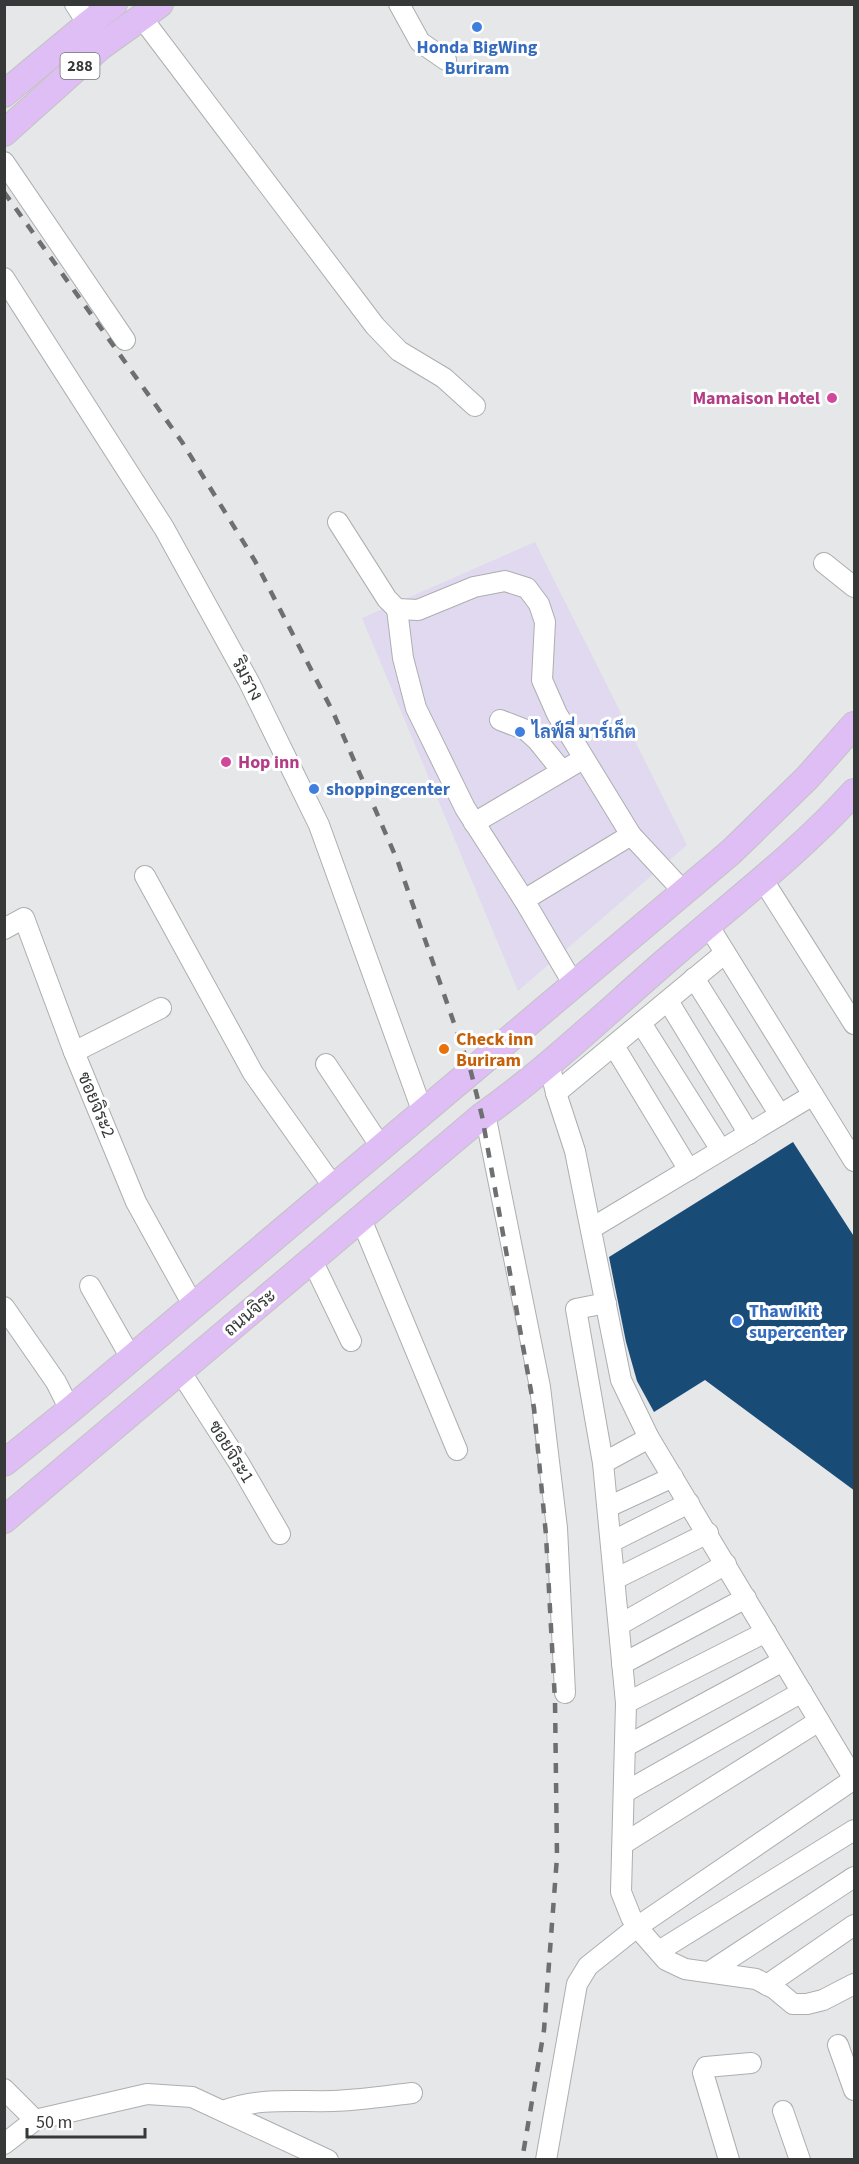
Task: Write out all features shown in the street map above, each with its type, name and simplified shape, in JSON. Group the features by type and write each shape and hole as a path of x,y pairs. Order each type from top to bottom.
{"main road":[{"name":"288","path":"4,94 82,14 114,4"},
{"name":"288","path":"4,133 100,47 151,11"},
{"path":"4,1463 131,1359 333,1186 479,1067 731,852 799,787 855,725"},
{"name":"ถนนจิระ","path":"4,1520 490,1109 549,1063 762,880 855,792"},
{"path":"479,1067 490,1109"}],"street":[{"path":"399,4 420,42 446,60"},
{"path":"151,11 375,326 399,351 444,378 475,406"},
{"path":"4,162 125,340"},
{"name":"ริมราง","path":"4,278 164,528 249,682 318,825 423,1113"},
{"path":"339,522 387,599 397,609 402,658 416,708 474,823 524,900 574,985"},
{"path":"824,563 855,587"},
{"path":"397,609 418,610 474,587 505,581 527,588 539,603 544,622 542,680 556,714 631,835 684,892"},
{"path":"500,720 526,730 562,771"},
{"path":"474,823 583,759"},
{"path":"524,900 631,835"},
{"path":"145,876 252,1073 333,1186"},
{"path":"762,880 848,998 855,1024"},
{"name":"ซอยจิระ2","path":"4,929 24,918 74,1052 136,1202 193,1305"},
{"path":"708,925 855,1161"},
{"path":"556,1093 725,953"},
{"path":"694,978 780,1115"},
{"path":"668,1001 748,1134"},
{"path":"74,1052 161,1008"},
{"path":"641,1023 721,1150"},
{"path":"614,1046 689,1170"},
{"path":"546,2160 577,1984 588,1966 637,1927 855,1779 649,1438 621,1380 575,1151 549,1063"},
{"path":"327,1064 381,1147"},
{"path":"592,1228 813,1095"},
{"path":"490,1109 540,1386 557,1528 565,1693"},
{"path":"361,1219 457,1450"},
{"path":"312,1260 351,1341"},
{"path":"90,1286 131,1359"},
{"path":"606,1303 576,1309 603,1462 626,1703 621,1892 637,1927 666,1960 685,1970 756,1979 793,2004 807,2004 823,2000 855,1984"},
{"path":"4,1306 56,1382 70,1410"},
{"name":"ซอยจิระ1","path":"180,1371 239,1463 280,1534"},
{"path":"603,1462 649,1438"},
{"path":"608,1507 673,1477"},
{"path":"611,1542 689,1503"},
{"path":"615,1579 708,1533"},
{"path":"619,1625 726,1564"},
{"path":"622,1664 746,1598"},
{"path":"626,1703 766,1632"},
{"path":"626,1746 783,1661"},
{"path":"625,1792 802,1692"},
{"path":"623,1844 819,1722"},
{"path":"659,1952 855,1830"},
{"path":"709,1972 855,1877"},
{"path":"767,1985 855,1926"},
{"path":"838,2045 855,2090"},
{"path":"729,2160 703,2073 706,2067 715,2065 751,2063"},
{"path":"4,2089 35,2120"},
{"path":"223,2111 241,2104 263,2101 335,2101 412,2093"},
{"path":"4,2144 35,2120 147,2094 192,2097 328,2160"},
{"path":"783,2111 800,2160"}],"shaded area":[{"name":"ไลฟ์ลี่ มาร์เก็ต","path":"535,542 687,845 518,991 362,618"}],"building":[{"name":"Thawikit supercenter","path":"793,1142 855,1238 855,1491 705,1380 654,1412 637,1381 626,1342 609,1257"}],"railway":[{"path":"4,192 182,442 255,561 333,712 398,862 471,1072 482,1116 534,1408 546,1535 555,1701 557,1857 544,2030 522,2160"}],"place":[{"name":"Honda BigWing Buriram","path":"477,27"},
{"name":"Mamaison Hotel","path":"832,398"},
{"name":"ไลฟ์ลี่ มาร์เก็ต","path":"520,732"},
{"name":"Hop inn","path":"226,762"},
{"name":"shoppingcenter","path":"314,789"},
{"name":"Check inn Buriram","path":"444,1049"},
{"name":"Thawikit supercenter","path":"737,1321"}]}
